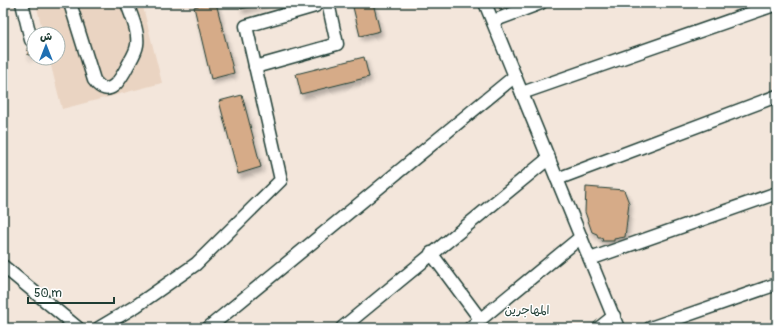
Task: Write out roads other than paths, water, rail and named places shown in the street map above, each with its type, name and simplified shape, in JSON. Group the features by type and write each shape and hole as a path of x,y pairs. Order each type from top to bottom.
{"street":[{"path":"22,3 28,26"},
{"path":"70,3 94,80 100,87 104,88 112,87 120,81 137,46 135,28 127,3"},
{"path":"99,328 136,306 196,264 281,180 255,67 246,26 315,5 327,3 338,44 255,67"},
{"path":"485,3 618,328"},
{"path":"493,21 541,3"},
{"path":"522,93 777,4"},
{"path":"208,328 515,76"},
{"path":"557,179 777,96"},
{"path":"342,328 549,158"},
{"path":"590,259 777,193"},
{"path":"470,328 582,237"},
{"path":"432,253 480,319"},
{"path":"6,272 78,328"},
{"path":"650,328 777,284"},
{"path":"599,328 614,316"}],"district":[{"name":"المهاجرين","path":"527,310"}]}
